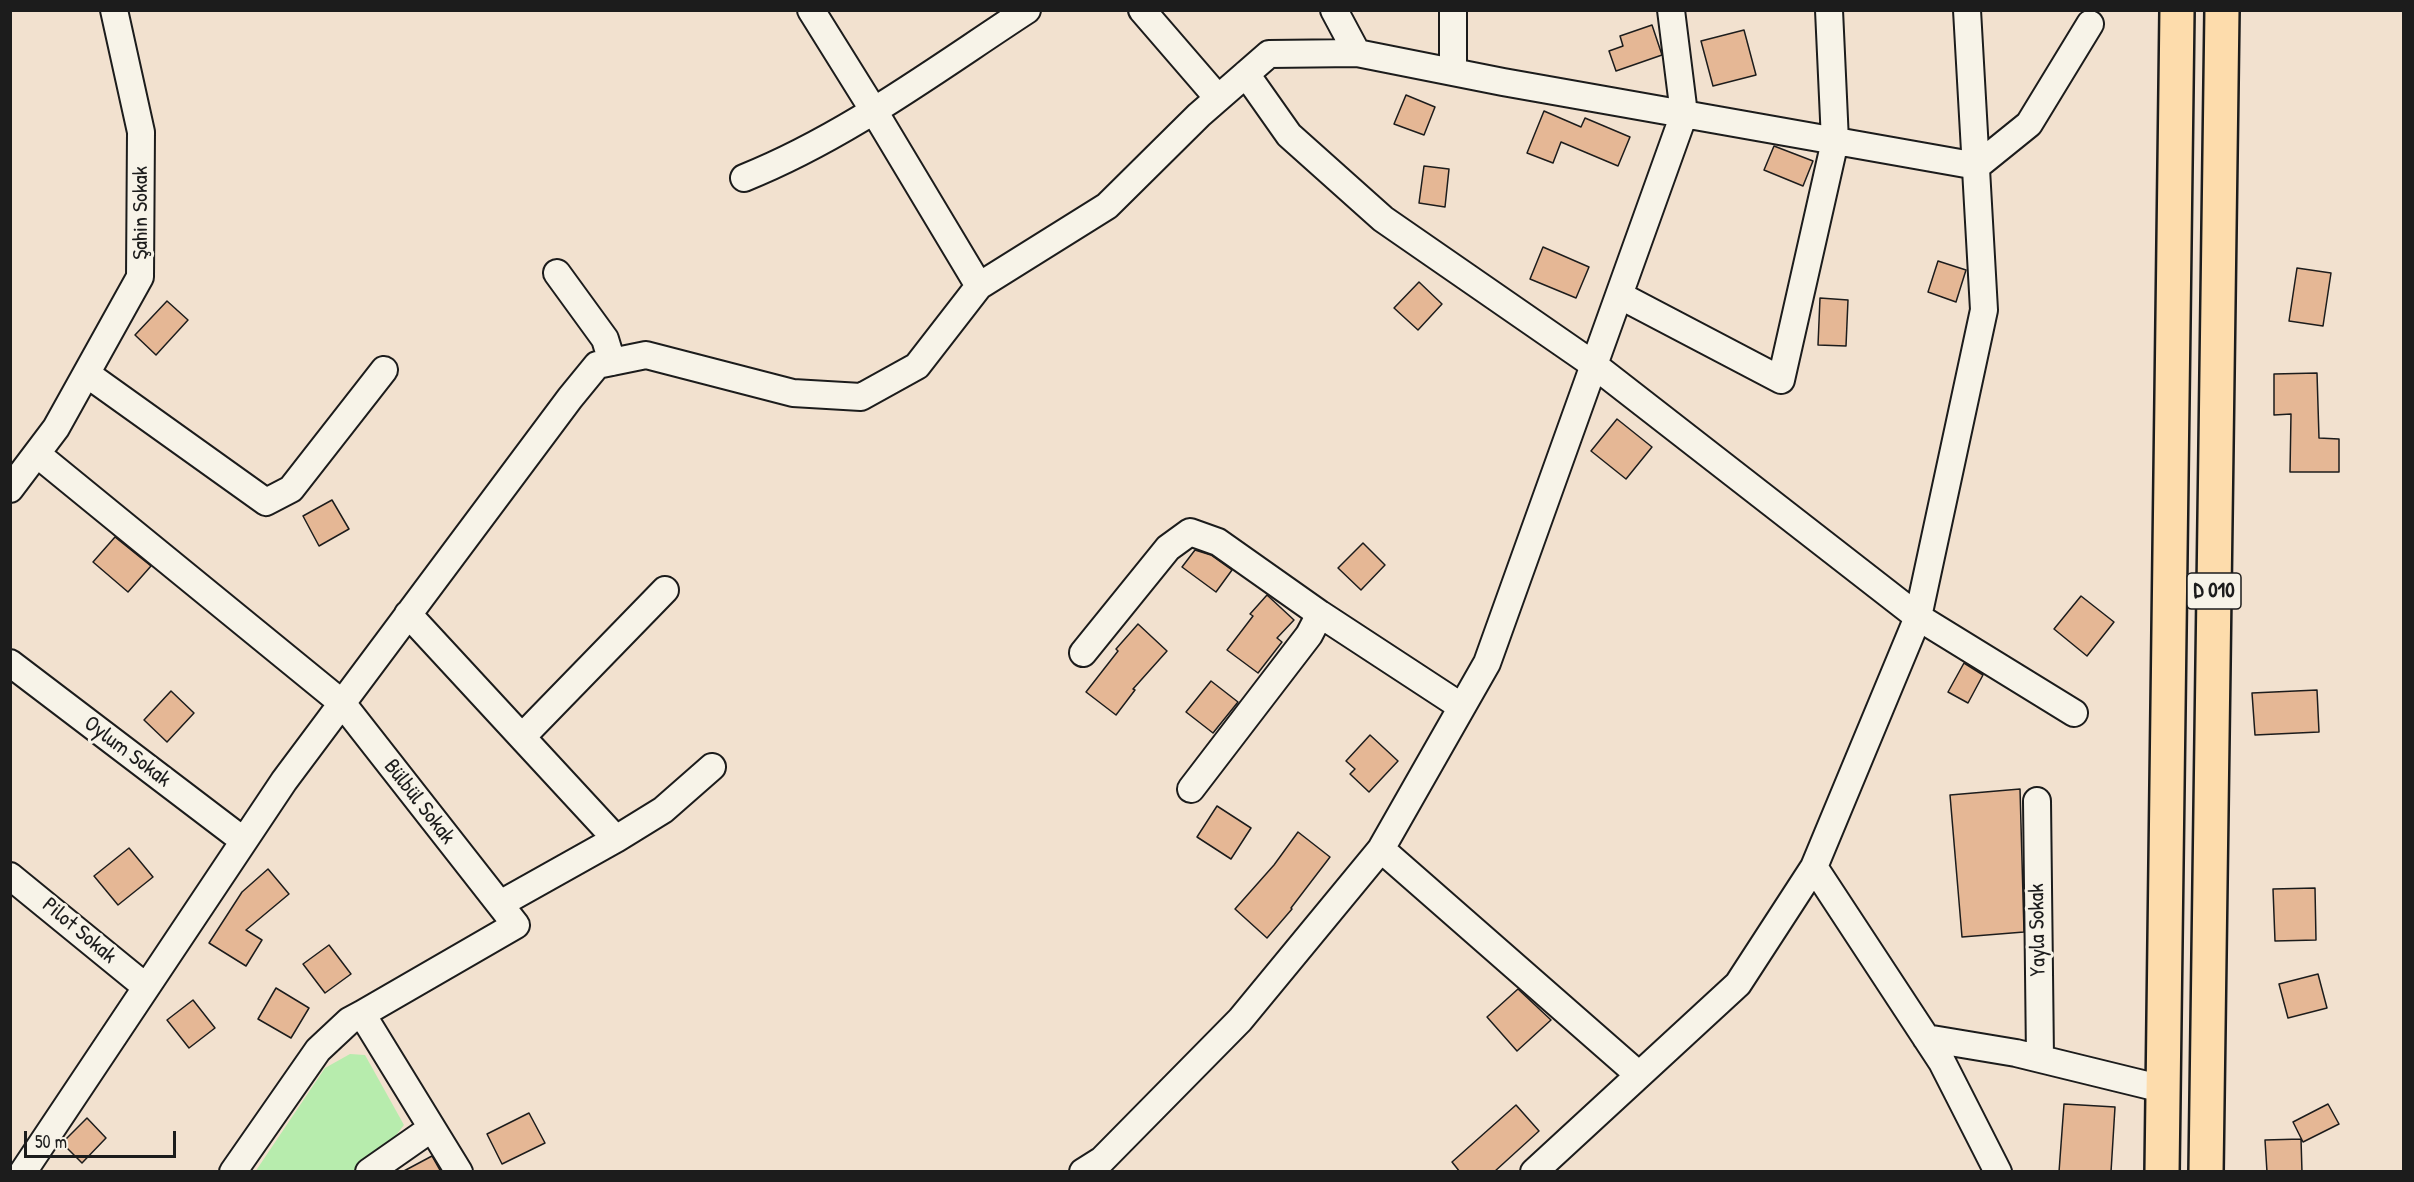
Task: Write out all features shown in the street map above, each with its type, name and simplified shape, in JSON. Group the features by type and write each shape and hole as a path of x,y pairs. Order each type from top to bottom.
{"highway":[{"name":"D 010","path":"2162,1172 2177,10"},
{"name":"D 010","path":"2206,1172 2222,10"}],"street":[{"name":"Şahin Sokak","path":"10,489 56,428 140,277 141,132 114,10"},
{"path":"811,10 979,286"},
{"path":"744,178 784,162 874,111 1027,10"},
{"path":"1142,10 1218,98"},
{"path":"1334,10 1358,53"},
{"path":"1453,10 1453,72"},
{"path":"1083,1172 1102,1160 1240,1020 1381,849 1487,663 1684,114 1671,10"},
{"path":"1619,295 1781,380 1835,141 1829,10"},
{"path":"1533,1172 1738,984 1814,867 1918,617 1984,310 1967,10"},
{"path":"23,1172 284,781 597,365 646,355 793,393 861,397 917,366 979,286 1107,206 1218,98 1269,54 1358,53 1977,166 2029,124 2090,24"},
{"path":"1246,74 1289,135 1383,219 1594,365 1918,617 2073,713"},
{"path":"557,273 604,339 612,362"},
{"path":"87,374 266,502 291,489 384,370"},
{"name":"Bülbül Sokak","path":"37,454 342,703 516,925 362,1014"},
{"path":"1083,653 1167,548 1190,532 1218,542 1320,614 1462,707"},
{"path":"522,737 665,590"},
{"path":"408,614 616,839"},
{"path":"1191,789 1310,635 1320,614"},
{"name":"Oylum Sokak","path":"10,663 244,841"},
{"path":"500,904 663,810 712,766"},
{"name":"Yayla Sokak","path":"2037,801 2040,1058"},
{"path":"1381,849 1639,1075"},
{"path":"1814,867 1942,1062 1998,1172"},
{"name":"Pilot Sokak","path":"10,876 146,987"},
{"path":"233,1172 318,1050 349,1021 362,1014 459,1172"},
{"path":"1926,1038 2040,1058 2163,1089"},
{"path":"369,1172 432,1128"}],"green space":[{"path":"350,1054 365,1055 404,1125 386,1148 353,1171 255,1172 325,1068"}],"building":[{"path":"1652,25 1662,55 1616,71 1609,51 1623,46 1620,36"},
{"path":"1744,30 1756,75 1713,86 1701,41"},
{"path":"1406,95 1435,107 1424,135 1394,124"},
{"path":"1544,111 1581,127 1585,118 1630,137 1618,166 1561,142 1553,163 1527,153"},
{"path":"1774,146 1813,161 1803,186 1764,170"},
{"path":"1424,166 1449,169 1445,207 1419,203"},
{"path":"1543,247 1589,267 1576,298 1530,279"},
{"path":"1938,261 1966,270 1956,302 1928,292"},
{"path":"2297,268 2331,273 2323,326 2289,321"},
{"path":"1419,282 1442,304 1418,330 1394,308"},
{"path":"1820,298 1848,300 1846,346 1818,345"},
{"path":"167,301 188,320 156,355 135,335"},
{"path":"2317,373 2319,438 2339,439 2339,472 2290,472 2291,414 2274,415 2274,374"},
{"path":"1617,419 1652,447 1626,479 1591,451"},
{"path":"332,500 349,529 319,546 303,516"},
{"path":"115,537 151,566 128,592 93,562"},
{"path":"1363,543 1385,565 1361,590 1338,568"},
{"path":"1195,550 1211,555 1232,570 1216,592 1182,567"},
{"path":"1267,595 1294,620 1277,638 1282,642 1258,673 1227,650 1253,616 1250,614"},
{"path":"2081,596 2114,622 2087,656 2054,629"},
{"path":"1138,624 1167,651 1133,689 1135,690 1116,715 1086,692 1118,651 1116,649"},
{"path":"1964,663 1983,675 1968,703 1948,692"},
{"path":"1211,681 1238,702 1213,733 1186,712"},
{"path":"2317,690 2319,732 2255,735 2252,693"},
{"path":"171,691 194,713 167,742 144,720"},
{"path":"1370,735 1398,761 1369,792 1350,774 1355,769 1346,761"},
{"path":"2020,789 2024,932 1962,937 1950,795"},
{"path":"1217,806 1251,828 1231,859 1197,837"},
{"path":"1298,832 1330,857 1292,909 1267,938 1235,909 1274,865"},
{"path":"129,848 153,877 118,905 94,876"},
{"path":"268,869 289,894 246,930 262,940 246,966 209,943 242,892"},
{"path":"2315,888 2316,940 2275,941 2273,889"},
{"path":"329,945 351,974 325,993 303,964"},
{"path":"2318,974 2327,1008 2288,1018 2279,984"},
{"path":"276,988 309,1008 291,1038 258,1019"},
{"path":"1518,989 1551,1020 1517,1051 1487,1017"},
{"path":"193,1000 215,1028 189,1048 167,1020"},
{"path":"2064,1104 2115,1107 2111,1172 2059,1172"},
{"path":"2328,1104 2339,1124 2303,1142 2293,1122"},
{"path":"1516,1105 1539,1131 1494,1172 1460,1172 1452,1162"},
{"path":"529,1113 545,1143 502,1164 487,1134"},
{"path":"87,1118 106,1138 82,1163 62,1143"},
{"path":"2301,1139 2302,1172 2267,1172 2265,1140"},
{"path":"432,1156 441,1172 402,1172"}]}
